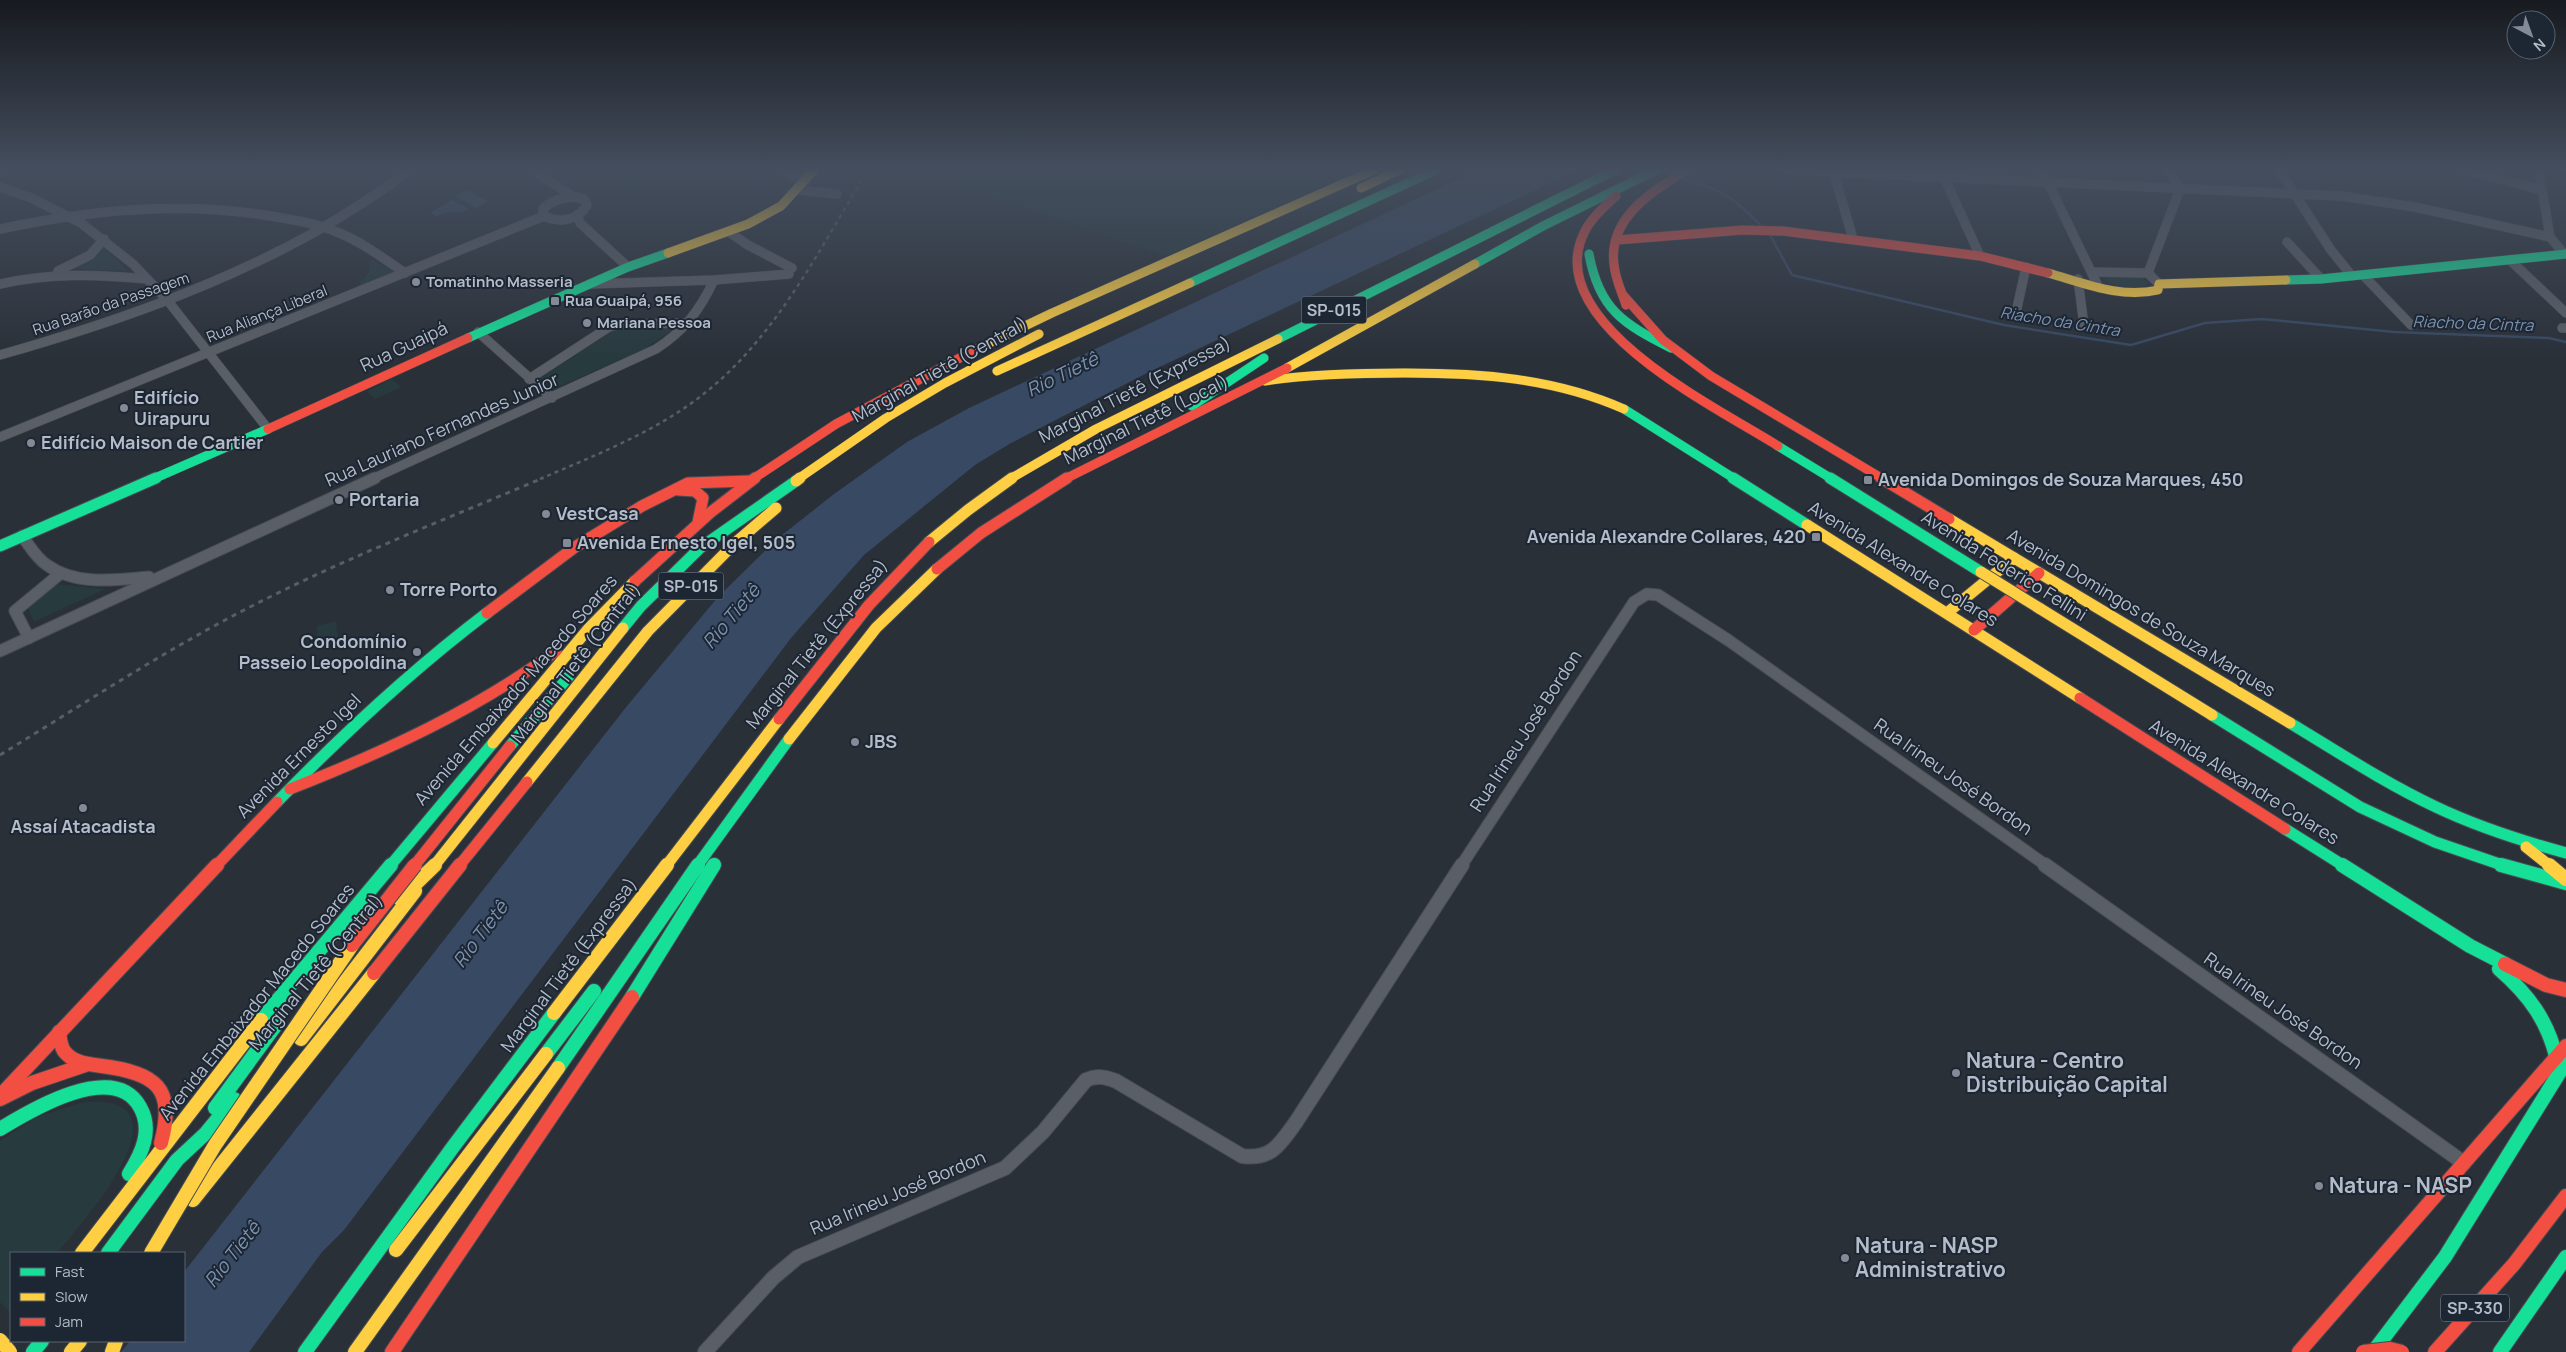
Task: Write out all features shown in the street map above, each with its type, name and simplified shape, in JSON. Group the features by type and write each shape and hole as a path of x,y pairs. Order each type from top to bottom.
{"main road":[{"name":"Rua Guaipá","path":"0,546 268,429 478,332 628,267 726,233"},
{"name":"Avenida Embaixador Macedo Soares","path":"83,1252 260,1022 351,912 589,628 662,553 745,484 822,431 889,392 1043,317 1252,233"},
{"path":"1068,319 1216,249 1254,233"},
{"path":"986,376 1298,233"},
{"name":"Marginal Tietê (Expressa)","path":"305,1352 453,1147 755,748 851,625 902,567 981,499 1053,451 1489,233"},
{"path":"1126,448 1276,352 1511,233"},
{"name":"Marginal Tietê (Local)","path":"738,809 847,661 896,605 920,582 981,533 1016,508 1067,478 1265,381 1530,233"},
{"name":"Avenida Federico Fellini","path":"1586,233 1580,248 1579,276 1584,295 1609,333 1646,364 2359,806 2407,831 2461,855 2517,872 2566,883"},
{"path":"1594,233 1590,244 1590,266 1603,296 1624,322 1671,348"},
{"name":"Avenida Domingos de Souza Marques","path":"1620,233 1614,255 1616,275 1632,321 1630,324 1642,338 1659,350 1711,376"},
{"path":"1617,240 1716,233"},
{"path":"1802,233 1980,256 2078,279 2127,293 2150,293 2158,290 2159,284 2321,279 2565,254"},
{"name":"Avenida Domingos de Souza Marques","path":"1623,295 1649,327 1671,348 1711,376 2400,789 2457,818 2513,839 2566,852"},
{"name":"Marginal Tietê (Central)","path":"109,1252 177,1160 206,1133 412,885 429,873 535,743 641,606 680,566 731,524 886,418 945,383 1050,328"},
{"name":"Avenida Alexandre Colares","path":"1265,381 1318,373 1454,373 1524,377 1583,391 1638,417 2470,946 2546,985 2566,990"},
{"path":"152,1252 215,1145 338,962 510,746 631,603 713,522 797,455 875,405 889,392"},
{"name":"SP-015","path":"152,1252 648,630 734,544 829,468 908,417 946,397"},
{"path":"713,522 734,512 862,427 886,418"},
{"path":"535,743 568,709 669,587 696,560 771,503 829,468"},
{"name":"Avenida Ernesto Igel","path":"0,1098 59,1032 359,718 456,636 575,547 681,484 698,481 745,484"},
{"path":"700,506 745,484"},
{"path":"668,491 695,491 703,498 698,522"},
{"path":"1947,614 2014,558"},
{"path":"1974,630 2039,573"},
{"path":"290,789 346,767 484,703 527,676 573,636 589,628"},
{"path":"355,1352 519,1124 738,809"},
{"path":"392,1352 654,964 732,835 738,809"},
{"path":"2513,839 2536,854 2566,879"},
{"path":"217,1170 225,1144 265,1087 323,1008 429,873"},
{"path":"624,952 642,928 689,878"},
{"path":"295,999 346,928 351,912"},
{"name":"Avenida Alexandre Colares","path":"2470,946 2520,988 2534,1003 2548,1022 2561,1061"},
{"path":"388,1260 463,1165 600,983"},
{"path":"177,1160 284,1014"},
{"path":"59,1032 62,1048 69,1056 88,1064 141,1074 163,1089 169,1101 169,1116 167,1130 154,1159"},
{"path":"2373,1352 2445,1257 2555,1077 2566,1046"},
{"path":"2299,1352 2464,1163 2561,1061"},
{"path":"0,1098 32,1083 88,1064"},
{"path":"0,1129 37,1106 71,1093 93,1089 112,1088 127,1093 140,1104 147,1125 143,1148 78,1252"},
{"name":"SP-330","path":"2435,1352 2514,1264 2566,1196"},
{"name":"SP-330","path":"2500,1352 2566,1257"},
{"path":"369,1352 418,1262"},
{"path":"2458,1344 2514,1264"},
{"path":"314,1352 370,1283"},
{"path":"0,1340 8,1352"},
{"path":"33,1352 41,1342"},
{"path":"71,1352 79,1342"},
{"path":"2364,1352 2390,1349 2402,1352"}],"street":[{"path":"95,233 104,239 147,278 168,301 207,354 268,429"},
{"name":"Rua Barão da Passagem","path":"0,355 46,342 168,301 253,264 315,233"},
{"path":"336,233 360,244 405,274"},
{"name":"Rua Aliança Liberal","path":"0,437 503,233"},
{"path":"593,233 628,267"},
{"path":"589,284 714,280 790,271 790,265 748,245 731,233"},
{"path":"1852,233 1854,239"},
{"path":"1970,233 1980,256"},
{"path":"2073,233 2097,284"},
{"path":"2148,273 2163,233"},
{"path":"2320,233 2331,250 2411,325"},
{"path":"2532,233 2550,237"},
{"path":"2549,233 2550,237 2565,254"},
{"path":"49,275 86,258 104,239"},
{"path":"2287,242 2321,279"},
{"path":"2510,260 2566,313"},
{"path":"2017,308 2026,267"},
{"path":"2092,272 2148,273 2159,284"},
{"path":"0,284 49,275 84,273 147,278"},
{"path":"2078,279 2084,326"},
{"name":"Rua Lauriano Fernandes Junior","path":"0,651 156,577 642,357 679,335 703,307 714,280"},
{"path":"529,379 609,327 620,324 690,323"},
{"path":"478,332 552,398"},
{"path":"22,536 36,556 62,573 94,580 156,577"},
{"path":"29,638 18,622 15,611 33,594 62,573"},
{"name":"Rua Irineu José Bordon","path":"705,1352 772,1278 798,1257 1005,1168 1043,1132 1086,1080 1094,1077 1100,1075 1116,1081 1242,1156 1262,1158 1270,1154 1296,1122 1602,648 1634,602 1647,594 1664,598 1728,640 2464,1163"}],"green space":[{"path":"1098,233 1218,233 1166,256"},
{"path":"102,246 128,271 72,269 85,262"},
{"path":"370,259 392,270 393,273 355,289 369,272"},
{"path":"2105,276 2143,278 2148,284 2134,288 2123,286 2108,283"},
{"path":"675,328 644,349 556,388 541,378 613,331 621,329"},
{"path":"392,379 401,387 375,399 367,391"},
{"path":"57,584 105,589 34,622 28,608"},
{"path":"336,621 338,643 318,649 317,626"},
{"path":"84,1102 116,1105 131,1118 132,1138 123,1163 107,1189 58,1252 10,1252 10,1312 0,1302 0,1141 36,1117"}],"water":[{"name":"Rio Tietê","path":"1343,233 1444,233 1149,372 1011,443 975,465 864,555 791,638 344,1230 322,1252 249,1352 121,1352 129,1342 185,1342 185,1271 627,706 718,597 777,539 834,494 907,442 969,408"}],"waterway":[{"name":"Riacho da Cintra","path":"1769,233 1792,275 2004,325 2131,345 2205,323 2262,319 2394,332 2549,338 2566,342"}],"railway":[{"path":"540,479 650,429 692,403 711,388 736,365 779,314 830,233"},
{"path":"0,755 153,661 248,608 357,556 543,478"}],"traffic: fast":[{"path":"1190,283 1299,233"},
{"path":"1278,339 1489,233"},
{"path":"1475,264 1530,233"},
{"path":"468,338 628,267 668,253"},
{"path":"1589,254 1600,291 1617,315 1635,330 1671,348"},
{"path":"2286,280 2321,279 2566,254"},
{"path":"1192,406 1264,358"},
{"path":"1624,409 1807,525"},
{"path":"0,546 268,429"},
{"path":"1778,446 1981,572"},
{"path":"623,628 641,606 700,548 796,481"},
{"path":"277,802 378,703 431,657 487,613"},
{"path":"510,746 569,676"},
{"path":"2212,715 2322,785 2385,820 2460,852 2566,883"},
{"path":"2290,723 2386,781 2437,808 2491,830 2566,853"},
{"path":"558,1068 689,877 789,739"},
{"path":"261,1020 493,743"},
{"path":"2285,829 2470,946 2505,964"},
{"path":"632,997 715,864"},
{"path":"2499,969 2537,1009 2549,1032 2557,1060"},
{"path":"546,1054 594,991"},
{"path":"305,1352 453,1147 554,1013"},
{"path":"215,1108 278,1022"},
{"path":"2373,1352 2445,1257 2566,1062"},
{"path":"0,1129 45,1103 63,1096 82,1090 116,1089 134,1098 145,1115 147,1123 142,1150 129,1174"},
{"path":"109,1252 177,1160 206,1133 234,1099"},
{"path":"2500,1352 2566,1257"},
{"path":"33,1352 41,1342"}],"traffic: slow":[{"path":"668,253 723,233"},
{"path":"971,352 1052,313 1232,233"},
{"path":"1287,368 1475,264"},
{"path":"2048,273 2104,289 2133,293 2146,293 2158,290 2159,284 2286,280"},
{"path":"997,371 1190,283"},
{"path":"796,481 886,418 945,383 1039,334"},
{"path":"929,542 1009,480 1052,454 1141,406 1278,339"},
{"path":"1265,381 1299,376 1350,373 1486,375 1543,382 1598,397 1624,409"},
{"path":"527,782 648,631 734,544 776,508"},
{"path":"1949,519 2290,723"},
{"path":"1807,525 2080,698"},
{"path":"1947,613 2014,558"},
{"path":"789,739 857,649 895,607 937,569"},
{"path":"1981,572 2039,608"},
{"path":"493,743 589,628 635,581"},
{"path":"2039,608 2212,715"},
{"path":"400,899 412,885 429,873 623,628"},
{"path":"554,1013 779,719"},
{"path":"2526,847 2566,879"},
{"path":"301,1039 415,891"},
{"path":"152,1252 215,1145 352,945"},
{"path":"193,1200 374,973"},
{"path":"83,1252 261,1020"},
{"path":"396,1250 546,1054"},
{"path":"355,1352 558,1068"},
{"path":"0,1340 10,1352"},
{"path":"71,1352 79,1342"},
{"path":"112,1352 116,1342"}],"traffic: jam":[{"path":"1584,233 1581,240 1578,267 1583,291 1595,313 1612,334 1654,369 1778,446"},
{"path":"1618,233 1615,242 1613,263 1626,305"},
{"path":"1617,240 1704,233"},
{"path":"1799,233 1980,256 2048,273"},
{"path":"1623,295 1663,340 1711,376 1949,519"},
{"path":"268,429 468,338"},
{"path":"635,581 672,545 711,512 793,452 836,424 880,399 971,352"},
{"path":"937,569 981,533 1067,478 1287,368"},
{"path":"487,613 575,547 642,506 688,483 749,481"},
{"path":"678,490 695,491 703,498 698,522"},
{"path":"779,719 869,605 929,542"},
{"path":"1974,630 2039,573"},
{"path":"290,789 394,746 461,713 525,674 556,651"},
{"path":"2080,698 2285,829"},
{"path":"352,945 510,746"},
{"path":"374,973 527,782"},
{"path":"0,1096 277,802"},
{"path":"2505,964 2546,985 2566,990"},
{"path":"392,1352 632,997"},
{"path":"59,1032 63,1049 74,1060 123,1069 138,1074 159,1087 165,1097 167,1109 166,1125 161,1143"},
{"path":"2299,1352 2566,1046"},
{"path":"0,1099 32,1083 88,1064"},
{"path":"2435,1352 2514,1264 2566,1196"},
{"path":"2363,1352 2390,1349 2402,1352"}],"place":[{"name":"Tomatinho Masseria","path":"416,282"},
{"name":"Rua Guaipá, 956","path":"555,301"},
{"name":"Mariana Pessoa","path":"587,323"},
{"name":"Edifício Uirapuru","path":"124,408"},
{"name":"Edifício Maison de Cartier","path":"31,443"},
{"name":"Avenida Domingos de Souza Marques, 450","path":"1868,480"},
{"name":"Portaria","path":"339,500"},
{"name":"VestCasa","path":"546,514"},
{"name":"Avenida Alexandre Collares, 420","path":"1816,537"},
{"name":"Avenida Ernesto Igel, 505","path":"567,543"},
{"name":"Torre Porto","path":"390,590"},
{"name":"Condomínio Passeio Leopoldina","path":"417,652"},
{"name":"JBS","path":"855,742"},
{"name":"Assaí Atacadista","path":"83,808"},
{"name":"Natura - Centro Distribuição Capital","path":"1956,1073"},
{"name":"Natura - NASP","path":"2319,1186"},
{"name":"Natura - NASP Administrativo","path":"1845,1258"}]}
